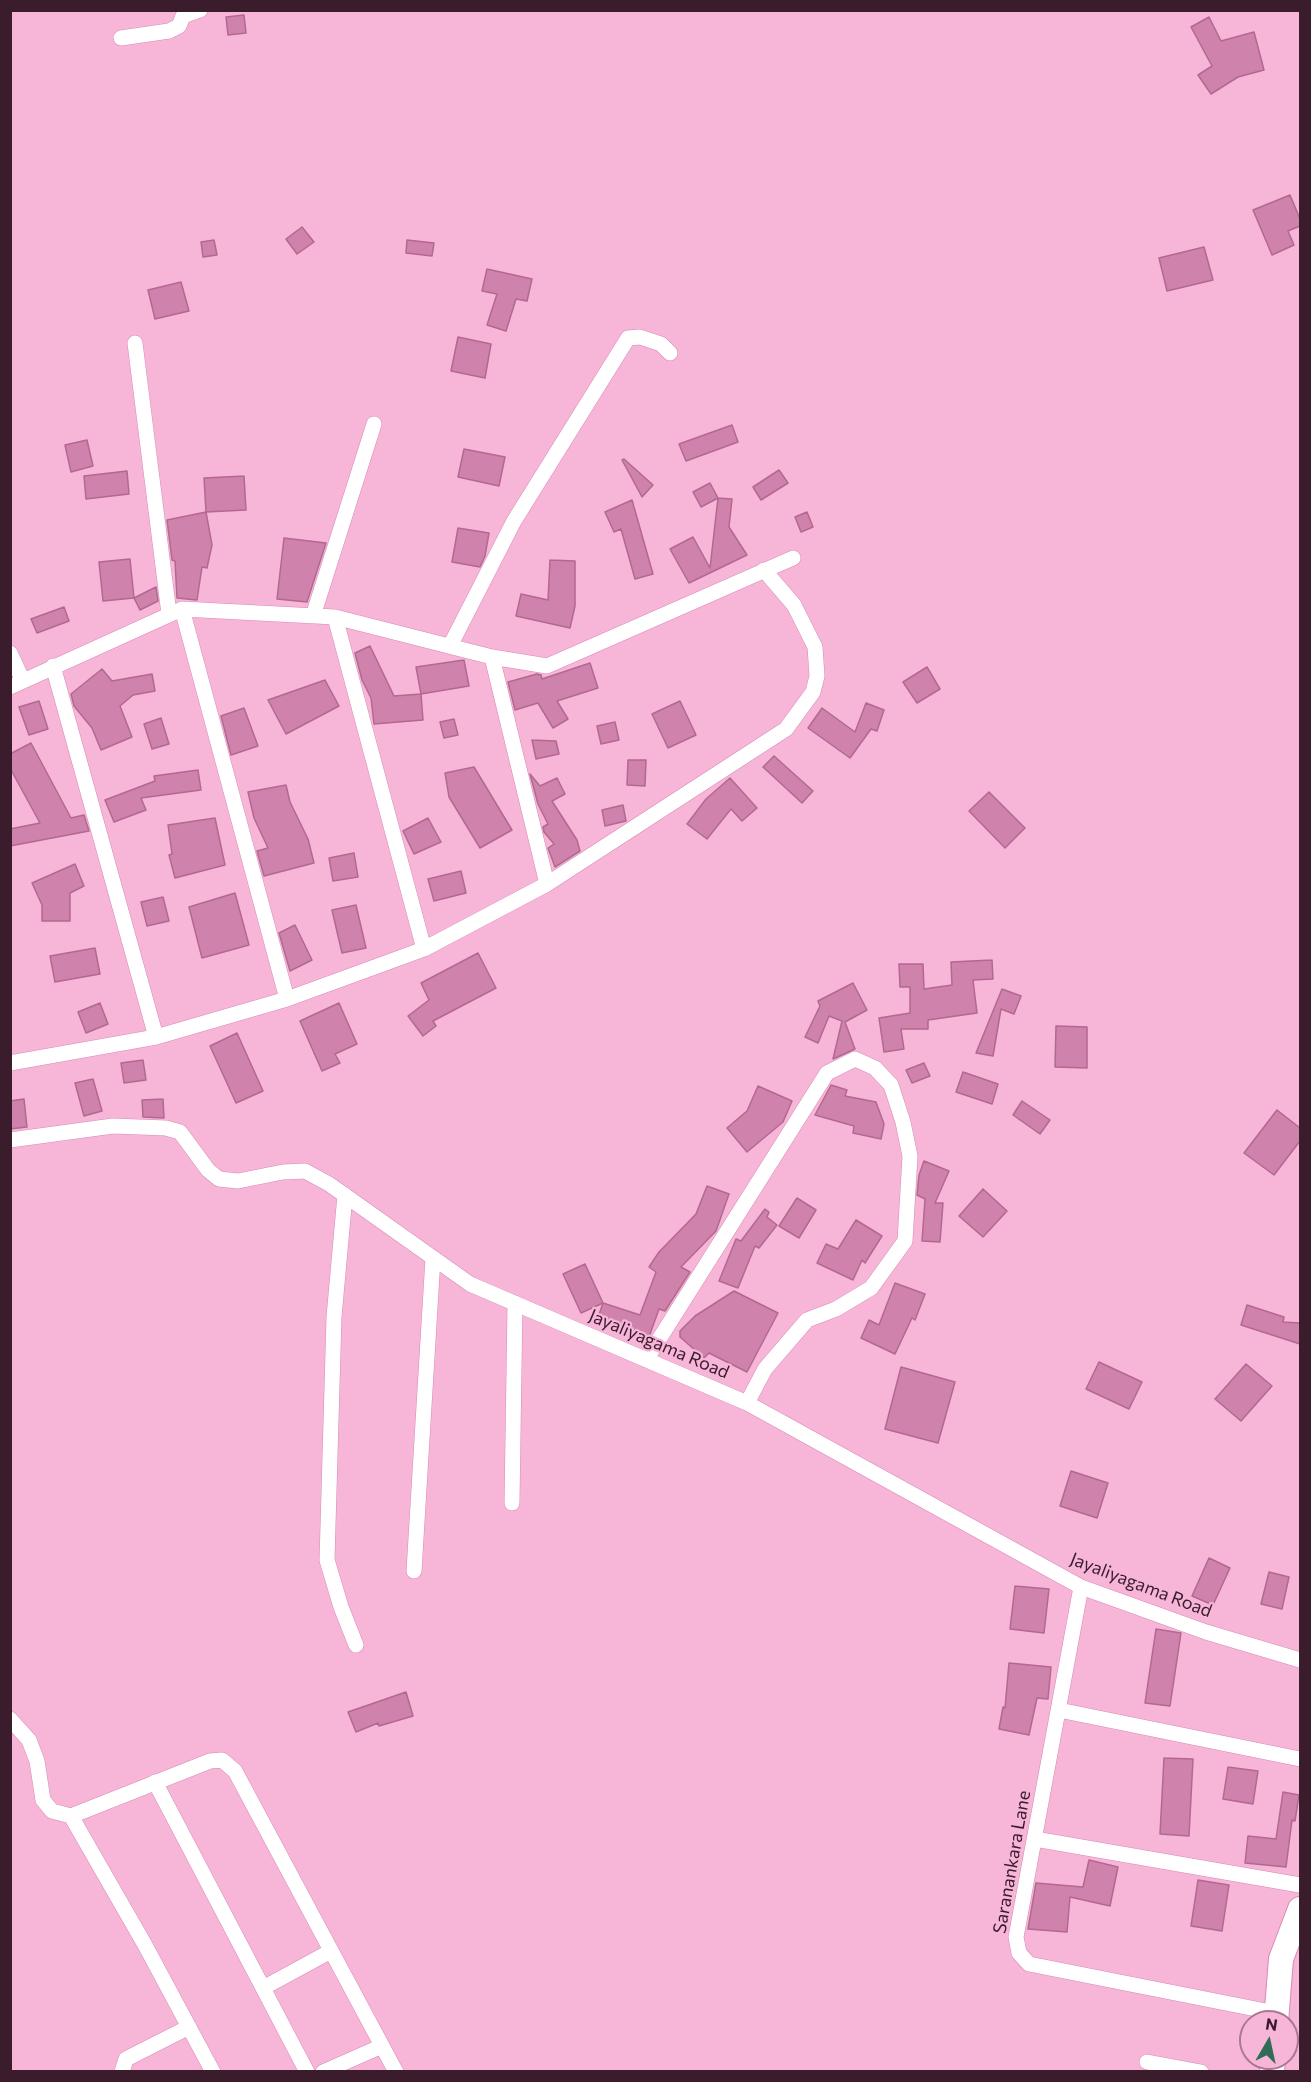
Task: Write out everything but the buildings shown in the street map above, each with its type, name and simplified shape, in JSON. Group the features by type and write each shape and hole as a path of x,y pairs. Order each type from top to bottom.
{"main road":[{"path":"1277,2010 1281,1959 1300,1909"}],"street":[{"path":"121,38 169,31 179,26 182,13 200,10"},
{"path":"450,646 513,521 628,338 640,337 661,344 670,353"},
{"path":"135,343 176,611 287,999"},
{"path":"313,616 374,424"},
{"path":"10,652 17,684 176,611 336,617 492,657 547,666 793,558"},
{"path":"10,1063 156,1037 287,999 424,949 548,884 786,729 813,692 817,676 814,647 794,605 765,570"},
{"path":"336,617 424,949"},
{"path":"492,657 548,884"},
{"path":"53,666 156,1037"},
{"path":"646,1360 827,1073 855,1059 875,1068 891,1085 903,1122 910,1156 905,1240 871,1288 836,1309 807,1320 765,1369 747,1403"},
{"name":"Jayaliyagama Road","path":"10,1140 113,1126 166,1128 180,1132 208,1170 219,1179 238,1181 283,1172 305,1172 345,1195 470,1284 747,1403 1081,1587 1206,1632 1300,1660"},
{"path":"345,1195 334,1317 327,1560 340,1607 356,1645"},
{"path":"414,1571 433,1258"},
{"path":"512,1503 515,1303"},
{"name":"Saranankara Lane","path":"1081,1587 1016,1937 1019,1953 1029,1964 1243,2010"},
{"path":"1059,1710 1300,1759"},
{"path":"10,1719 29,1740 37,1761 43,1800 52,1811 71,1816 210,1761 222,1760 235,1771 396,2072"},
{"path":"155,1782 307,2072"},
{"path":"71,1816 213,2072"},
{"path":"1035,1839 1300,1884"},
{"path":"263,1988 332,1951"},
{"path":"122,2072 126,2059 189,2026"},
{"path":"323,2072 382,2046"},
{"path":"1148,2062 1201,2072"}]}
